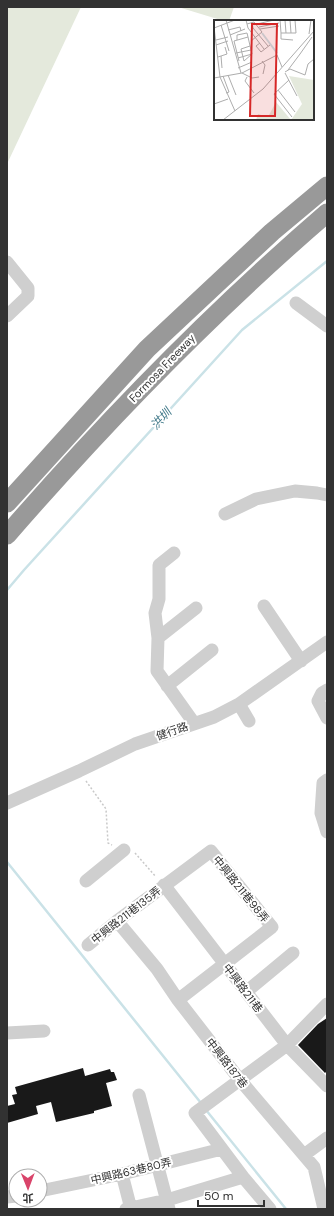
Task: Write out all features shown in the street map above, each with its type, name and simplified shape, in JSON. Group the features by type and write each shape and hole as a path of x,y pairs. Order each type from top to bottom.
{"highway":[{"name":"Formosa Freeway","path":"7,503 147,349 272,232 327,186"},
{"name":"Formosa Freeway","path":"7,535 52,483 177,351 285,249 327,213"}],"street":[{"path":"7,262 28,288 28,296 7,316"},
{"path":"296,302 327,326"},
{"path":"225,514 256,499 295,491 327,495"},
{"path":"174,553 158,565 159,599 155,613 158,638 157,671 194,723"},
{"path":"264,606 301,661"},
{"path":"158,638 196,608"},
{"name":"健行路","path":"7,804 135,744 214,717 239,704 327,642"},
{"path":"167,686 212,650"},
{"path":"326,716 318,701 322,693 327,690"},
{"path":"239,704 249,721"},
{"path":"327,780 323,783 324,812 327,832"},
{"path":"86,881 124,850"},
{"name":"中興路211巷135弄","path":"88,945 164,885 211,851"},
{"name":"中興路211巷98弄","path":"178,1000 272,927 211,851"},
{"name":"中興路211巷","path":"164,885 287,1045 327,1086"},
{"name":"中興路187巷","path":"117,921 157,969 178,1000 240,1080 314,1167 324,1209"},
{"path":"246,992 293,953"},
{"path":"270,1209 222,1149 201,1109 287,1045 327,1004"},
{"path":"7,1033 44,1031"},
{"path":"139,1095 168,1204"},
{"path":"304,1155 327,1138"},
{"name":"中興路63巷80弄","path":"48,1189 122,1174 222,1149"},
{"path":"122,1174 129,1209 168,1204 243,1177"}],"path":[{"path":"78,771 106,809 108,843 124,850 136,853 164,885"}],"shaded area":[{"path":"7,7 81,7 7,164"},
{"path":"178,7 234,7 229,20 221,20"}],"building":[{"path":"327,1018 327,1071 325,1073 298,1045 318,1024"},
{"path":"83,1068 85,1076 110,1069 111,1072 114,1072 117,1080 106,1083 112,1106 94,1111 94,1113 56,1122 51,1102 36,1106 38,1114 7,1123 7,1106 15,1104 12,1095 17,1094 15,1087"}],"waterway":[{"name":"洪圳","path":"7,590 242,330 327,261"},
{"path":"7,862 201,1103"},
{"path":"206,1110 286,1209"}]}
